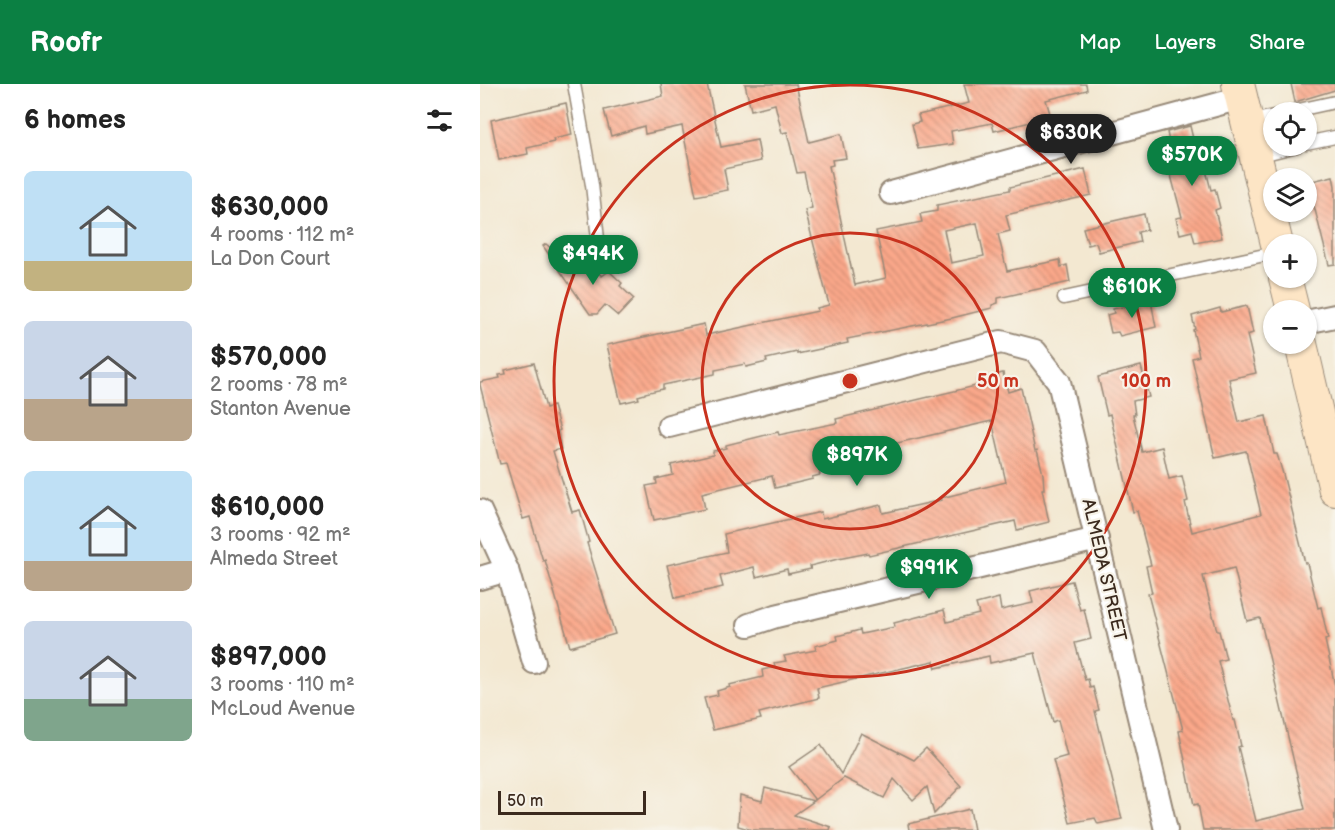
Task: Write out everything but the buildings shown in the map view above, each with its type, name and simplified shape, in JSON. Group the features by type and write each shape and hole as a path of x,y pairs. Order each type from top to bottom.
{"street":[{"path":"891,193 1250,105 1256,156 1275,234"},
{"path":"1317,320 1335,316"},
{"name":"ALMEDA STREET","path":"669,426 1001,342 1035,351 1059,382 1166,830"},
{"path":"1303,354 1334,478"},
{"path":"480,511 507,570 534,662"},
{"path":"749,625 776,616 1097,539"},
{"path":"480,578 507,570"}],"lane":[{"path":"574,84 592,185 600,248"},
{"path":"1317,106 1335,102"},
{"path":"1317,141 1335,137"},
{"path":"1256,156 1263,154"},
{"path":"1064,298 1263,255"}]}
